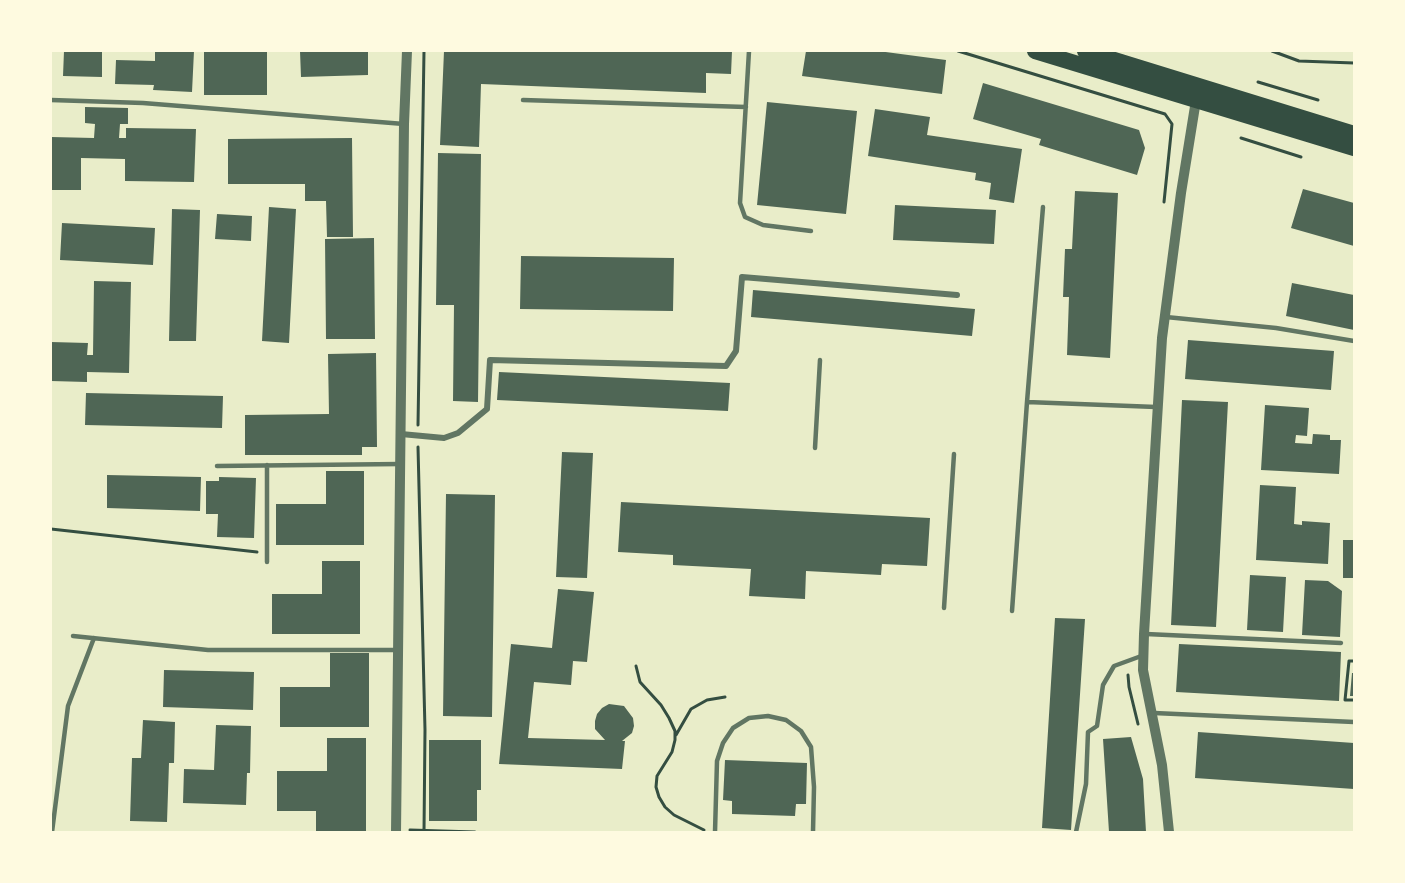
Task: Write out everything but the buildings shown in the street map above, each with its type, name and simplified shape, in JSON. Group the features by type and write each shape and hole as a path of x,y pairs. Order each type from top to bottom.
{"highway":[{"path":"1035,51 1354,134"},
{"path":"1084,51 1354,148"}],"street":[{"path":"396,831 404,124 407,51"},
{"path":"1169,832 1162,765 1143,670 1144,634 1165,317 1197,93"},
{"path":"401,435 444,438 458,433 487,409 490,360 726,366 736,351 742,277 957,296"}],"lane":[{"path":"749,51 741,203 745,216 763,225 812,231"},
{"path":"51,100 143,103 404,124"},
{"path":"523,100 746,107"},
{"path":"1012,611 1043,207"},
{"path":"1165,317 1276,328 1354,341"},
{"path":"815,448 820,360"},
{"path":"1027,402 1159,407"},
{"path":"944,608 954,454"},
{"path":"217,466 400,464"},
{"path":"267,465 267,562"},
{"path":"1144,634 1341,644"},
{"path":"73,636 208,650 399,650"},
{"path":"52,832 68,705 94,638"},
{"path":"1076,832 1086,784 1088,732 1097,726 1103,685 1114,666 1144,655"},
{"path":"1151,713 1354,722"},
{"path":"715,832 717,761 723,743 733,728 749,718 768,716 786,720 801,731 811,747 814,787 813,832"}],"path":[{"path":"958,51 1165,114 1172,124 1163,209"},
{"path":"1272,51 1299,61 1354,63"},
{"path":"1258,82 1318,100"},
{"path":"1241,138 1301,157"},
{"path":"51,529 267,553"},
{"path":"1127,661 1129,687 1140,731"},
{"path":"1354,661 1349,661 1345,700 1354,700"},
{"path":"636,666 640,682 669,718 675,736"},
{"path":"708,832 674,815 665,807 656,787 657,776 672,752 675,736 691,709 707,700 725,697"},
{"path":"396,831 475,832"}]}
